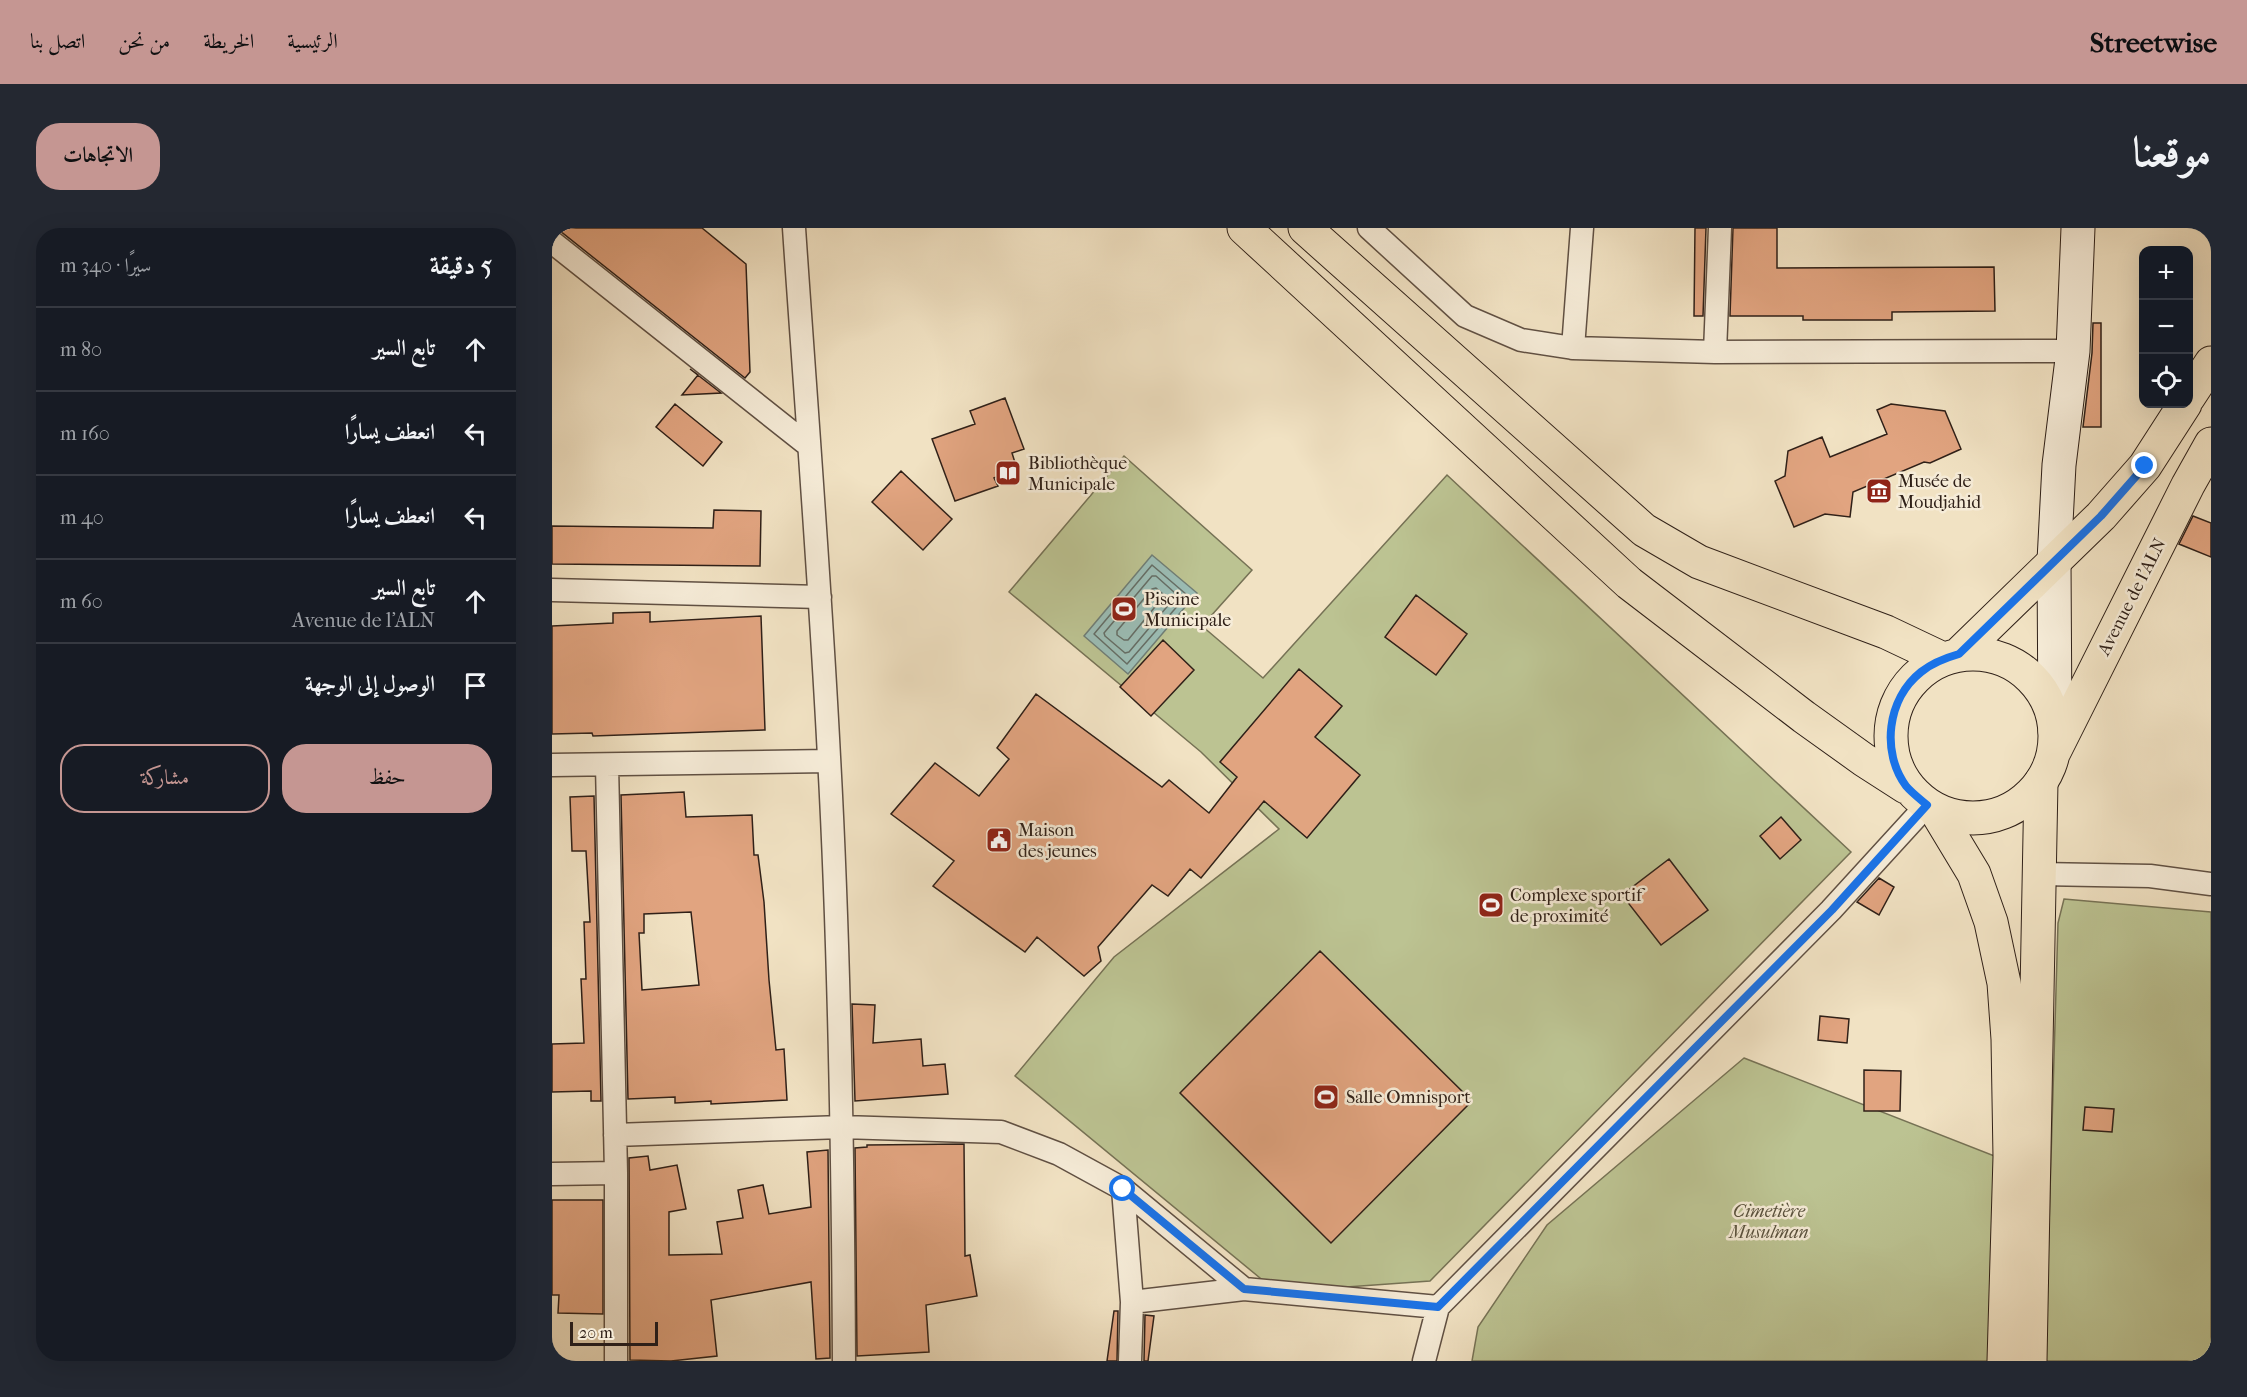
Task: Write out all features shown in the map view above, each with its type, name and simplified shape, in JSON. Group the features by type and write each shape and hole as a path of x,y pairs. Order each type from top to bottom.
{"main road":[{"path":"1244,228 1629,583 1803,717 1923,801 1956,818 1978,819 2000,815 2019,806 2035,791 2047,773 2055,741 2049,704 2034,681 2012,664 1986,654 1951,656 1700,562 1644,531 1305,228"},
{"path":"2193,390 2211,363"},
{"path":"2004,1361 2010,1157 2008,1038 2004,983 1991,922 1974,873 1895,764 1890,739 1893,713 1904,690 1921,672 1951,656 2101,516 2145,466 2182,408"},
{"name":"Avenue de l'ALN","path":"2055,741 2211,444"},
{"path":"2031,1361 2041,782"}],"street":[{"path":"794,228 829,761 842,1126 844,1361"},
{"path":"1369,228 1465,316 1521,340 1573,348 1715,352 2073,351"},
{"path":"1573,348 1582,228"},
{"path":"1715,352 1720,228"},
{"path":"2055,741 2054,561 2060,465 2073,351 2078,228"},
{"path":"552,242 809,446"},
{"path":"552,590 820,597"},
{"path":"552,765 829,761"},
{"path":"607,765 616,1173 616,1361"},
{"path":"1424,1361 1438,1307 1832,910 1923,801"},
{"path":"2040,874 2150,876 2211,884"},
{"path":"615,1135 842,1126 1001,1132 1059,1154 1123,1189 1244,1289"},
{"path":"552,1174 616,1173"},
{"path":"1123,1189 1132,1302 1131,1361"},
{"path":"1132,1302 1244,1289 1438,1307"}],"green space":[{"name":"Complexe sportif de proximité","path":"1124,456 1252,570 1202,626 1263,678 1447,475 1851,852 1430,1281 1277,1292 1015,1076 1114,957 1279,829 1201,752 1009,592"},
{"path":"2064,899 2211,912 2211,1361 2045,1361 2058,923"},
{"name":"Cimetière Musulman","path":"1744,1058 1997,1157 1995,1361 1472,1361 1478,1327 1547,1225"}],"water":[{"path":"1152,555 1197,593 1128,674 1084,636"}],"building":[{"path":"552,228 702,228 746,264 750,372 745,378 560,231"},
{"path":"1695,228 1706,228 1703,316 1694,316"},
{"path":"1733,228 1777,228 1777,268 1994,267 1995,311 1892,312 1892,320 1803,320 1803,316 1730,316"},
{"path":"2093,323 2101,323 2101,427 2083,427 2092,353"},
{"path":"698,375 721,393 682,395"},
{"path":"1005,398 1024,449 1012,453 1017,469 994,478 998,486 955,501 932,439 975,424 970,411"},
{"path":"675,404 722,442 703,466 656,427"},
{"path":"1891,404 1945,411 1961,449 1853,492 1850,517 1825,514 1794,527 1775,481 1785,476 1788,451 1822,437 1830,457 1887,434 1877,410"},
{"path":"901,471 952,519 923,550 872,502"},
{"path":"714,510 761,511 760,566 552,564 552,526 713,528"},
{"path":"2193,516 2211,523 2211,557 2179,544"},
{"path":"1416,595 1467,634 1436,675 1385,637"},
{"path":"650,612 650,622 761,616 765,730 593,736 592,733 552,734 552,626 613,623 613,613"},
{"path":"1163,640 1194,670 1151,716 1120,687"},
{"name":"Maison des jeunes","path":"1299,669 1342,706 1315,737 1360,775 1307,838 1264,801 1201,878 1190,869 1168,896 1152,885 1098,947 1101,961 1084,976 1037,937 1025,952 933,886 954,861 891,814 935,763 979,796 1009,759 997,748 1036,694 1162,787 1169,780 1209,813 1237,777 1220,762"},
{"path":"684,792 686,817 752,815 754,855 758,855 764,902 776,1050 784,1049 787,1100 711,1104 711,1101 675,1103 675,1097 628,1099 621,795","holes":["691,912 699,985 642,990 639,933 644,933 644,914"]},
{"path":"594,796 601,1101 591,1101 591,1091 552,1092 552,1044 584,1043 581,979 586,979 584,922 590,922 586,851 572,851 570,797"},
{"path":"1781,817 1801,840 1780,859 1760,836"},
{"path":"1669,859 1708,910 1661,945 1622,895"},
{"path":"1879,878 1894,887 1879,915 1857,902"},
{"name":"Salle Omnisport","path":"1320,951 1472,1101 1331,1243 1180,1093"},
{"path":"852,1004 875,1005 873,1043 921,1039 923,1066 945,1064 948,1094 855,1101"},
{"path":"1820,1016 1849,1019 1847,1043 1818,1040"},
{"path":"1864,1070 1901,1071 1900,1111 1864,1111"},
{"path":"2085,1107 2114,1109 2112,1132 2083,1130"},
{"path":"964,1144 965,1256 970,1255 977,1296 926,1305 929,1352 857,1356 855,1148 867,1147 867,1145"},
{"path":"828,1150 830,1358 816,1359 811,1282 711,1300 717,1356 671,1361 630,1360 629,1158 648,1156 650,1170 677,1165 686,1209 669,1212 669,1255 722,1254 717,1222 743,1218 738,1190 763,1185 769,1214 811,1207 807,1152"},
{"path":"552,1200 603,1200 603,1314 558,1313 559,1295 552,1295"},
{"path":"1114,1311 1118,1311 1117,1361 1107,1361"},
{"path":"1145,1315 1154,1316 1148,1361 1144,1361"}],"place":[{"name":"Bibliothèque Municipale","path":"1008,473"},
{"name":"Musée de Moudjahid","path":"1879,491"},
{"name":"Piscine Municipale","path":"1124,609"},
{"name":"Maison des jeunes","path":"999,840"},
{"name":"Complexe sportif de proximité","path":"1491,905"},
{"name":"Salle Omnisport","path":"1326,1097"}],"route":[{"path":"1123,1189 1244,1289 1438,1307 1832,910 1927,805 1906,786 1895,764 1890,739 1893,713 1904,690 1921,672 1943,658 1959,654 2101,516 2145,466"}]}
